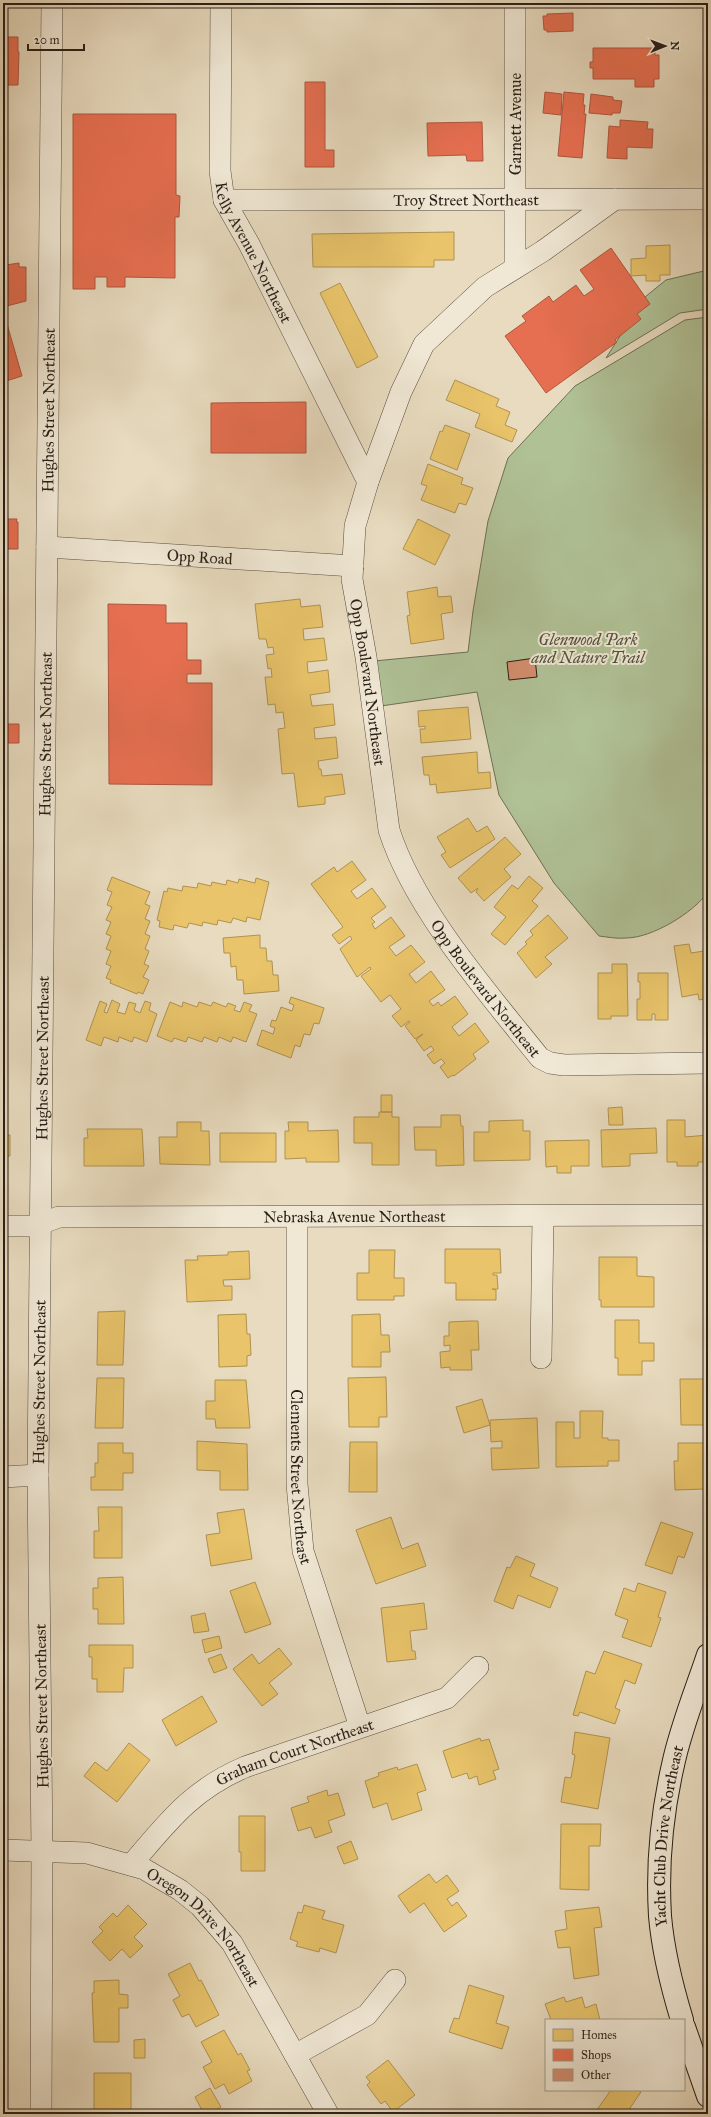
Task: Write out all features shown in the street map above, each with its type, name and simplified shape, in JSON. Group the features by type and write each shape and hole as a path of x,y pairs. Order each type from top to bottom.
{"street":[{"name":"Hughes Street Northeast","path":"41,2114 42,1851 38,1475 52,3"},
{"name":"Kelly Avenue Northeast","path":"221,3 220,171 224,200 249,244 368,482"},
{"name":"Garnett Avenue","path":"515,268 514,199 516,3"},
{"name":"Troy Street Northeast","path":"224,200 708,199"},
{"name":"Opp Boulevard Northeast","path":"615,200 543,251 485,287 424,344 401,392 368,482 355,526 352,579 366,657 389,830 394,846 435,920 540,1058 550,1063 564,1065 708,1063"},
{"name":"Opp Road","path":"46,547 353,566"},
{"name":"Nebraska Avenue Northeast","path":"3,1226 34,1226 58,1217 543,1217 708,1215"},
{"name":"Clements Street Northeast","path":"297,1217 298,1484 303,1551 360,1728"},
{"path":"541,1358 543,1217"},
{"path":"3,1477 38,1475"},
{"name":"Yacht Club Drive Northeast","path":"682,2019 672,1988 660,1916 661,1845 672,1765 680,1736 708,1655"},
{"name":"Graham Court Northeast","path":"131,1865 178,1810 197,1794 229,1774 448,1698 478,1667"},
{"name":"Oregon Drive Northeast","path":"3,1850 87,1853 131,1865 144,1869 180,1890 200,1906 221,1927 232,1943 328,2114"},
{"path":"295,2055 367,2015 394,1980"},
{"path":"685,2030 708,2096"}],"green space":[{"path":"708,270 708,309 680,313 606,358 645,297 666,280"},
{"name":"Glenwood Park and Nature Trail","path":"708,317 708,892 693,908 682,916 648,934 623,938 599,936 554,883 499,795 477,692 381,706 374,661 468,652 473,611 488,521 508,458 575,386 685,320"}],"building: Homes":[{"path":"454,232 454,260 434,260 434,267 313,267 312,234"},
{"path":"670,245 670,275 660,275 660,281 646,281 646,275 631,276 631,259 646,258 646,246"},
{"path":"340,283 378,357 357,368 320,293"},
{"path":"455,380 499,399 496,406 510,412 505,425 517,430 512,442 475,427 480,414 446,400"},
{"path":"445,425 470,434 457,470 430,459 440,431 442,432"},
{"path":"428,464 463,478 461,484 473,488 466,505 459,503 455,513 421,500 427,486 421,484"},
{"path":"418,519 450,535 435,565 403,549"},
{"path":"437,587 438,597 451,596 453,612 441,614 444,639 411,644 407,616 410,615 407,592"},
{"path":"300,599 301,607 320,605 323,627 303,629 304,640 324,638 327,660 307,662 308,673 328,670 330,692 310,695 312,706 333,704 335,725 314,728 315,739 336,737 338,758 318,761 319,769 321,769 322,776 342,774 345,794 325,797 325,804 298,807 294,773 282,774 278,729 285,728 283,712 276,713 275,704 268,705 265,677 272,677 271,668 268,669 266,655 274,654 273,647 268,648 266,639 259,639 255,604"},
{"path":"468,707 471,739 421,743 420,729 425,729 425,726 419,727 418,711"},
{"path":"477,752 478,773 490,772 491,788 437,793 436,784 430,785 429,775 424,775 422,757"},
{"path":"468,818 477,832 487,826 495,839 450,868 441,855 446,852 437,837"},
{"path":"505,837 521,854 504,869 511,877 484,901 476,892 478,888 471,893 458,878"},
{"path":"352,861 366,880 351,891 357,899 372,888 386,907 371,918 375,922 372,924 375,929 391,917 405,936 389,947 396,956 411,945 425,962 409,974 416,983 431,971 445,990 429,1001 433,1006 438,1002 441,1006 455,996 468,1014 452,1027 459,1036 475,1023 489,1042 473,1054 476,1059 454,1076 453,1075 448,1078 440,1067 445,1063 441,1059 434,1064 427,1055 434,1050 431,1046 424,1051 416,1040 423,1034 415,1039 405,1026 410,1022 409,1021 401,1027 392,1016 401,1009 390,995 381,1002 361,976 371,969 370,967 357,977 340,949 352,939 350,936 339,944 332,935 343,927 311,884 334,867 337,872"},
{"path":"529,876 543,888 532,901 538,906 505,945 491,934 506,917 494,907 512,885 518,889"},
{"path":"112,877 150,892 145,904 150,906 145,919 150,921 145,934 150,936 145,949 149,951 144,964 149,966 143,977 149,980 143,994 138,992 137,994 110,983 111,980 106,978 111,966 106,964 111,951 106,949 111,936 106,934 111,922 106,920 112,907 107,905 112,892 107,890"},
{"path":"256,878 269,882 260,920 247,917 246,922 233,918 231,923 218,920 217,925 203,922 202,926 189,923 187,928 174,925 173,930 159,927 160,921 157,920 164,891 167,892 168,888 182,891 183,886 197,888 198,883 211,886 212,882 226,885 227,880 238,883 239,879 255,883"},
{"path":"548,915 568,938 545,957 552,964 536,978 517,953 527,944 525,942 533,935 530,931"},
{"path":"260,935 260,948 266,948 267,961 272,961 273,975 278,975 279,991 244,994 243,980 237,980 236,966 231,967 230,953 224,953 223,938"},
{"path":"689,944 691,953 704,951 708,976 708,998 699,1000 698,994 682,997 674,946"},
{"path":"612,964 627,964 628,1016 611,1016 611,1019 598,1019 598,973 612,973"},
{"path":"638,973 668,973 668,1020 655,1020 655,1014 652,1014 652,1020 637,1020 637,999 640,999 640,982 638,982"},
{"path":"291,997 324,1008 319,1024 314,1023 310,1035 304,1034 300,1047 295,1045 291,1058 257,1045 262,1030 273,1034 275,1028 270,1026 272,1020 276,1021 281,1007 292,1011 294,1005 289,1003"},
{"path":"112,1000 120,1004 117,1012 125,1014 129,1002 136,1004 134,1010 140,1013 145,1001 151,1003 149,1010 157,1014 147,1042 134,1037 132,1042 119,1037 118,1042 104,1037 101,1046 86,1040 100,1001 107,1004 104,1012 107,1013"},
{"path":"170,1002 182,1007 183,1002 197,1007 199,1002 211,1006 213,1002 226,1007 228,1003 236,1006 234,1010 240,1012 244,1002 252,1005 249,1011 257,1014 246,1042 233,1037 231,1042 219,1037 217,1042 204,1037 202,1042 188,1037 186,1042 174,1038 172,1042 157,1036"},
{"path":"381,1095 392,1095 392,1112 381,1112"},
{"path":"622,1107 623,1125 609,1125 608,1108"},
{"path":"379,1112 392,1112 392,1117 399,1117 399,1165 372,1165 372,1143 354,1143 354,1117 379,1117"},
{"path":"3,1114 4,1135 10,1135 10,1156 4,1156 4,1179"},
{"path":"441,1115 460,1115 461,1126 463,1126 464,1165 436,1166 436,1150 415,1150 414,1127 441,1127"},
{"path":"523,1120 523,1131 530,1131 530,1160 474,1161 474,1132 489,1132 489,1121"},
{"path":"667,1120 685,1120 685,1137 708,1135 708,1162 698,1162 698,1166 677,1166 677,1162 667,1162"},
{"path":"177,1122 201,1122 201,1131 209,1131 210,1165 160,1164 159,1137 177,1137"},
{"path":"288,1122 308,1122 308,1131 338,1130 339,1162 306,1162 306,1158 285,1159 285,1131 289,1131"},
{"path":"656,1128 657,1153 630,1154 630,1166 602,1167 601,1130"},
{"path":"87,1129 142,1129 144,1166 84,1166 84,1138 88,1138"},
{"path":"220,1133 276,1133 276,1162 220,1162"},
{"path":"589,1140 589,1166 571,1166 571,1173 557,1173 557,1166 546,1167 545,1141"},
{"path":"445,1249 500,1249 501,1273 493,1273 493,1275 497,1275 498,1289 492,1289 496,1290 496,1300 456,1300 456,1283 445,1283"},
{"path":"369,1250 395,1250 394,1278 404,1278 404,1296 394,1296 394,1300 357,1300 357,1273 369,1273"},
{"path":"249,1251 250,1279 223,1280 224,1286 232,1286 232,1300 187,1302 185,1260 198,1260 197,1256 228,1255 228,1252"},
{"path":"599,1257 637,1257 637,1276 654,1277 654,1307 601,1307 601,1300 599,1300"},
{"path":"705,1264 708,1264 708,1294 705,1295"},
{"path":"3,1274 5,1274 5,1304 3,1304"},
{"path":"125,1311 123,1365 97,1365 98,1312"},
{"path":"246,1314 247,1334 250,1334 251,1355 247,1356 247,1366 219,1367 218,1315"},
{"path":"380,1314 381,1335 389,1335 390,1352 381,1352 381,1367 352,1367 352,1315"},
{"path":"615,1320 639,1320 639,1343 654,1343 654,1361 642,1361 642,1375 618,1375 618,1358 615,1358"},
{"path":"478,1321 479,1350 471,1350 472,1370 450,1370 450,1367 441,1368 440,1352 450,1351 450,1345 444,1346 444,1336 449,1336 449,1322"},
{"path":"386,1377 387,1417 379,1417 379,1427 349,1427 348,1378"},
{"path":"97,1378 124,1378 123,1428 95,1428"},
{"path":"680,1379 708,1379 708,1425 681,1425"},
{"path":"215,1380 246,1380 250,1428 216,1428 215,1419 206,1419 206,1401 215,1401"},
{"path":"482,1399 490,1425 464,1433 456,1407"},
{"path":"580,1411 603,1411 602,1438 608,1438 608,1440 619,1440 619,1461 608,1461 608,1466 556,1467 556,1422 574,1422 574,1438 580,1438"},
{"path":"537,1418 539,1468 492,1470 491,1448 502,1448 502,1441 491,1442 490,1420"},
{"path":"197,1441 247,1444 248,1490 220,1490 220,1471 197,1470"},
{"path":"350,1442 377,1442 377,1492 349,1492"},
{"path":"98,1443 123,1443 123,1453 133,1453 133,1473 123,1473 123,1490 91,1490 91,1477 95,1477 95,1463 98,1463"},
{"path":"678,1443 708,1443 708,1480 704,1480 705,1489 675,1490 674,1461 678,1461"},
{"path":"98,1507 122,1507 122,1558 94,1558 94,1531 99,1531"},
{"path":"244,1509 252,1559 211,1566 206,1535 220,1533 217,1513"},
{"path":"391,1517 402,1549 418,1543 426,1566 376,1584 356,1530"},
{"path":"661,1522 693,1533 684,1558 678,1556 672,1574 645,1565"},
{"path":"516,1556 535,1564 530,1576 558,1588 550,1608 518,1595 513,1609 494,1601 507,1567 510,1568"},
{"path":"123,1577 124,1624 98,1624 98,1609 93,1609 93,1588 98,1588 98,1578"},
{"path":"255,1582 271,1624 245,1633 230,1591"},
{"path":"638,1583 666,1592 658,1617 661,1618 651,1647 622,1637 628,1620 615,1615 624,1588 635,1592"},
{"path":"424,1603 427,1629 410,1631 412,1651 415,1651 416,1659 387,1662 381,1608"},
{"path":"205,1613 209,1631 194,1633 191,1616"},
{"path":"219,1636 222,1648 205,1653 202,1640"},
{"path":"89,1645 133,1645 133,1668 124,1668 123,1692 97,1692 97,1679 92,1679 92,1657 89,1657"},
{"path":"279,1648 292,1664 269,1683 278,1694 262,1706 233,1669 252,1654 259,1664"},
{"path":"604,1651 642,1664 635,1684 625,1680 615,1708 620,1710 615,1724 580,1712 578,1716 573,1715 586,1671 595,1674"},
{"path":"221,1654 227,1668 214,1673 208,1659"},
{"path":"202,1696 217,1722 176,1746 162,1720"},
{"path":"575,1732 610,1738 598,1809 561,1802 565,1777 571,1778 575,1755 572,1754"},
{"path":"480,1738 481,1741 489,1739 499,1769 493,1771 496,1779 479,1785 477,1776 469,1779 467,1773 452,1778 443,1751"},
{"path":"129,1743 150,1760 117,1802 84,1776 95,1762 107,1771"},
{"path":"417,1764 426,1790 417,1793 422,1810 392,1820 387,1803 373,1808 365,1781 379,1776 378,1773 397,1767 398,1770"},
{"path":"327,1790 328,1796 338,1793 345,1815 328,1821 332,1832 315,1838 311,1827 298,1831 291,1808 309,1802 307,1797"},
{"path":"239,1816 265,1816 265,1871 241,1871 241,1852 239,1852"},
{"path":"561,1824 601,1824 600,1846 589,1846 589,1890 560,1889"},
{"path":"351,1841 358,1859 344,1864 337,1847"},
{"path":"429,1874 436,1883 447,1875 459,1891 447,1899 452,1906 457,1902 467,1916 444,1932 424,1903 410,1913 398,1896"},
{"path":"128,1905 147,1924 134,1937 143,1946 130,1958 122,1949 110,1961 92,1942 103,1931 99,1927 113,1913 117,1917"},
{"path":"304,1905 325,1911 322,1919 344,1925 336,1953 320,1948 319,1952 296,1946 298,1942 290,1939 298,1912 302,1913"},
{"path":"599,1907 602,1927 594,1928 599,1975 574,1979 570,1947 558,1948 555,1931 567,1929 565,1911"},
{"path":"190,1963 199,1981 201,1980 219,2015 196,2027 189,2014 182,2017 173,2000 180,1996 168,1974"},
{"path":"119,1980 119,1994 128,1995 128,2008 119,2008 119,2042 94,2042 92,1993 94,1993 94,1981"},
{"path":"469,1985 504,1996 496,2023 509,2027 502,2049 449,2032 454,2018 459,2019"},
{"path":"564,1997 566,2002 582,1997 585,2008 596,2004 600,2019 551,2019 545,2004"},
{"path":"224,2030 238,2055 241,2053 250,2070 247,2071 252,2081 229,2094 224,2084 215,2089 203,2067 212,2062 201,2042"},
{"path":"145,2039 145,2058 134,2058 134,2040"},
{"path":"388,2060 415,2095 393,2112 385,2101 381,2104 367,2085 370,2082 366,2077"},
{"path":"94,2073 131,2073 131,2114 94,2114"},
{"path":"210,2088 221,2107 209,2114 204,2114 195,2097"},
{"path":"610,2091 641,2092 630,2108 632,2110 630,2114 594,2114"}],"building: Shops":[{"path":"375,3 450,3 450,6 375,5"},
{"path":"573,13 573,31 547,32 547,30 544,30 543,16 547,16 547,14"},
{"path":"3,37 18,37 18,85 3,85"},
{"path":"593,48 655,48 655,55 659,55 659,79 654,79 654,87 635,87 635,79 593,79 593,68 590,68 590,62 593,62"},
{"path":"305,82 325,82 325,150 334,150 334,167 305,167"},
{"path":"545,92 562,94 561,115 543,113"},
{"path":"564,92 584,94 583,105 585,105 584,114 586,114 582,158 558,156"},
{"path":"591,94 613,97 613,100 622,101 620,113 612,113 612,115 589,113"},
{"path":"73,114 176,114 176,195 180,196 179,217 175,217 175,278 125,277 125,287 107,287 107,277 95,277 95,289 73,289"},
{"path":"620,120 648,122 647,129 653,129 652,148 627,147 627,159 607,158 609,126 620,127"},
{"path":"482,122 483,161 467,161 466,155 428,156 427,123"},
{"path":"611,248 650,304 637,314 641,319 615,340 617,342 546,393 505,336 526,321 522,316 549,296 553,302 576,285 584,296 594,289 580,270"},
{"path":"3,255 6,265 19,263 19,267 26,267 26,301 3,307"},
{"path":"3,310 22,376 3,382"},
{"path":"306,402 306,453 211,453 211,403"},
{"path":"3,519 17,519 18,549 3,549"},
{"path":"108,604 166,605 166,623 187,623 187,660 201,660 201,674 187,674 187,683 212,683 212,785 109,784"},
{"path":"3,632 5,632 4,724 19,724 19,743 4,743 4,757"}],"building: Other":[{"path":"535,658 537,677 509,680 507,662"}]}
